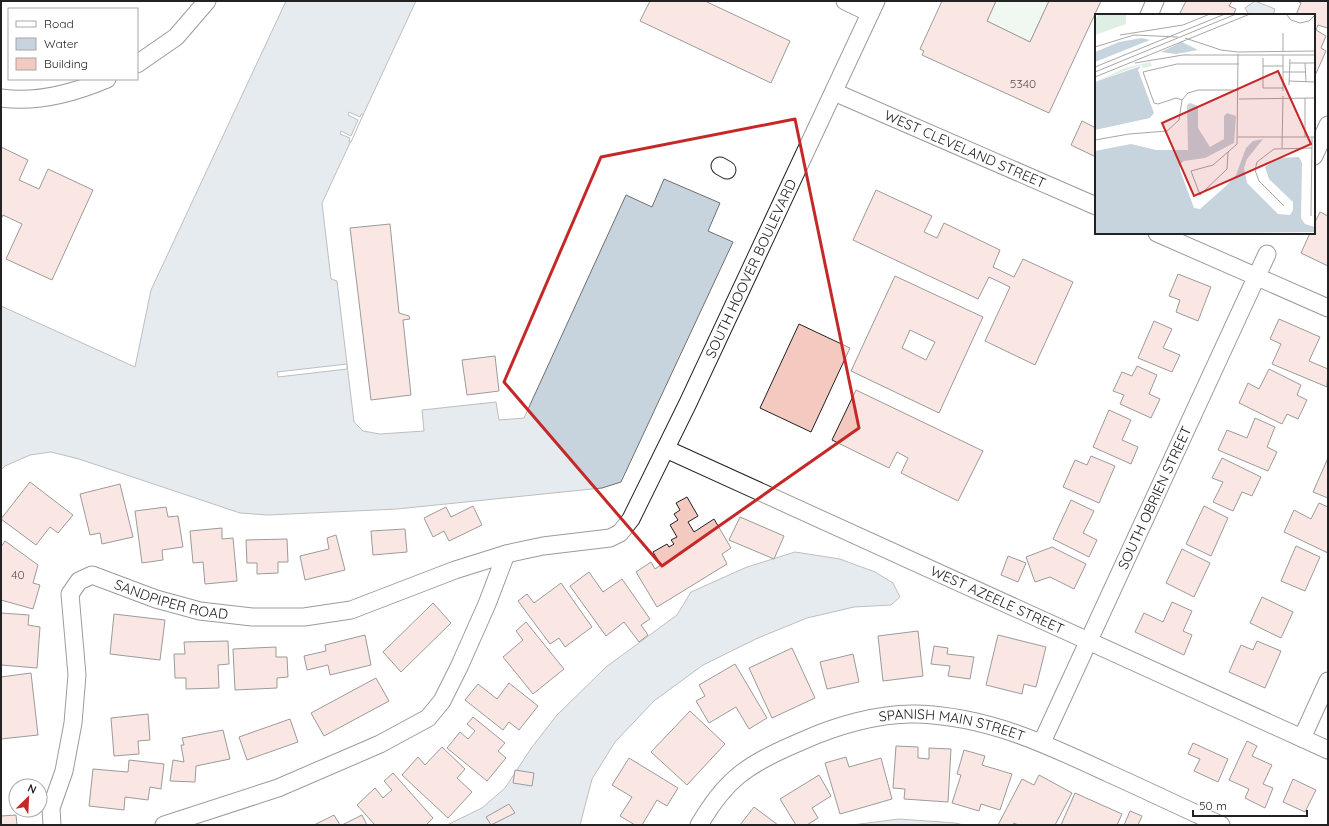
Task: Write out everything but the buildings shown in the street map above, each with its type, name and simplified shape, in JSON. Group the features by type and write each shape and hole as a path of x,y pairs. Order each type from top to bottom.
{"street":[{"path":"138,63 176,38 208,1"},
{"path":"845,1 873,7"},
{"path":"1149,14 1155,1"},
{"name":"SOUTH HOOVER BOULEVARD","path":"620,533 631,519 666,449 873,7"},
{"path":"1,98 18,100 55,96 90,86 105,80"},
{"name":"WEST CLEVELAND STREET","path":"834,92 1095,206"},
{"path":"1315,154 1328,125"},
{"path":"1159,234 1328,308"},
{"name":"SOUTH OBRIEN STREET","path":"1042,742 1267,254"},
{"name":"WEST AZEELE STREET","path":"666,449 1328,750"},
{"name":"SANDPIPER ROAD","path":"52,825 51,808 64,771 73,723 77,675 70,594 80,581 92,575 156,599 200,611 252,617 304,617 351,610 455,570 506,554 543,546 610,538 620,533"},
{"path":"164,825 278,788 380,744 428,718 442,701 449,687 487,604 506,554"},
{"path":"1302,738 1328,681"},
{"name":"SPANISH MAIN STREET","path":"699,825 710,806 738,776 781,750 825,731 867,720 915,714 953,718 1001,728 1042,742 1220,825"}],"highlighted area":[{"path":"795,119 859,428 662,566 504,382 601,157"}],"green space":[{"path":"996,1 1049,1 1030,42 987,21"}],"water":[{"path":"286,1 416,1 322,203 331,279 337,281 354,422 363,431 380,434 424,431 422,410 496,402 499,420 524,418 626,195 652,207 664,179 720,203 708,231 733,242 621,482 602,488 397,509 268,515 240,513 79,459 51,452 30,455 5,466 1,470 1,306 135,367 151,290"},
{"path":"1255,1 1275,9 1273,14 1248,14 1245,8"},
{"path":"795,552 840,559 875,572 893,583 900,597 891,605 854,607 807,618 758,638 703,665 654,701 615,742 592,779 580,825 447,825 482,808 505,788 532,747 557,715 606,667 677,615 691,592 747,567"},
{"path":"899,819 955,823 964,825 852,825"}],"pier":[{"path":"349,112 360,117 361,114 363,115 351,142 349,142 350,138 340,134 341,131 351,136 358,120 348,115"},
{"path":"347,364 347,369 278,377 277,372"}]}
